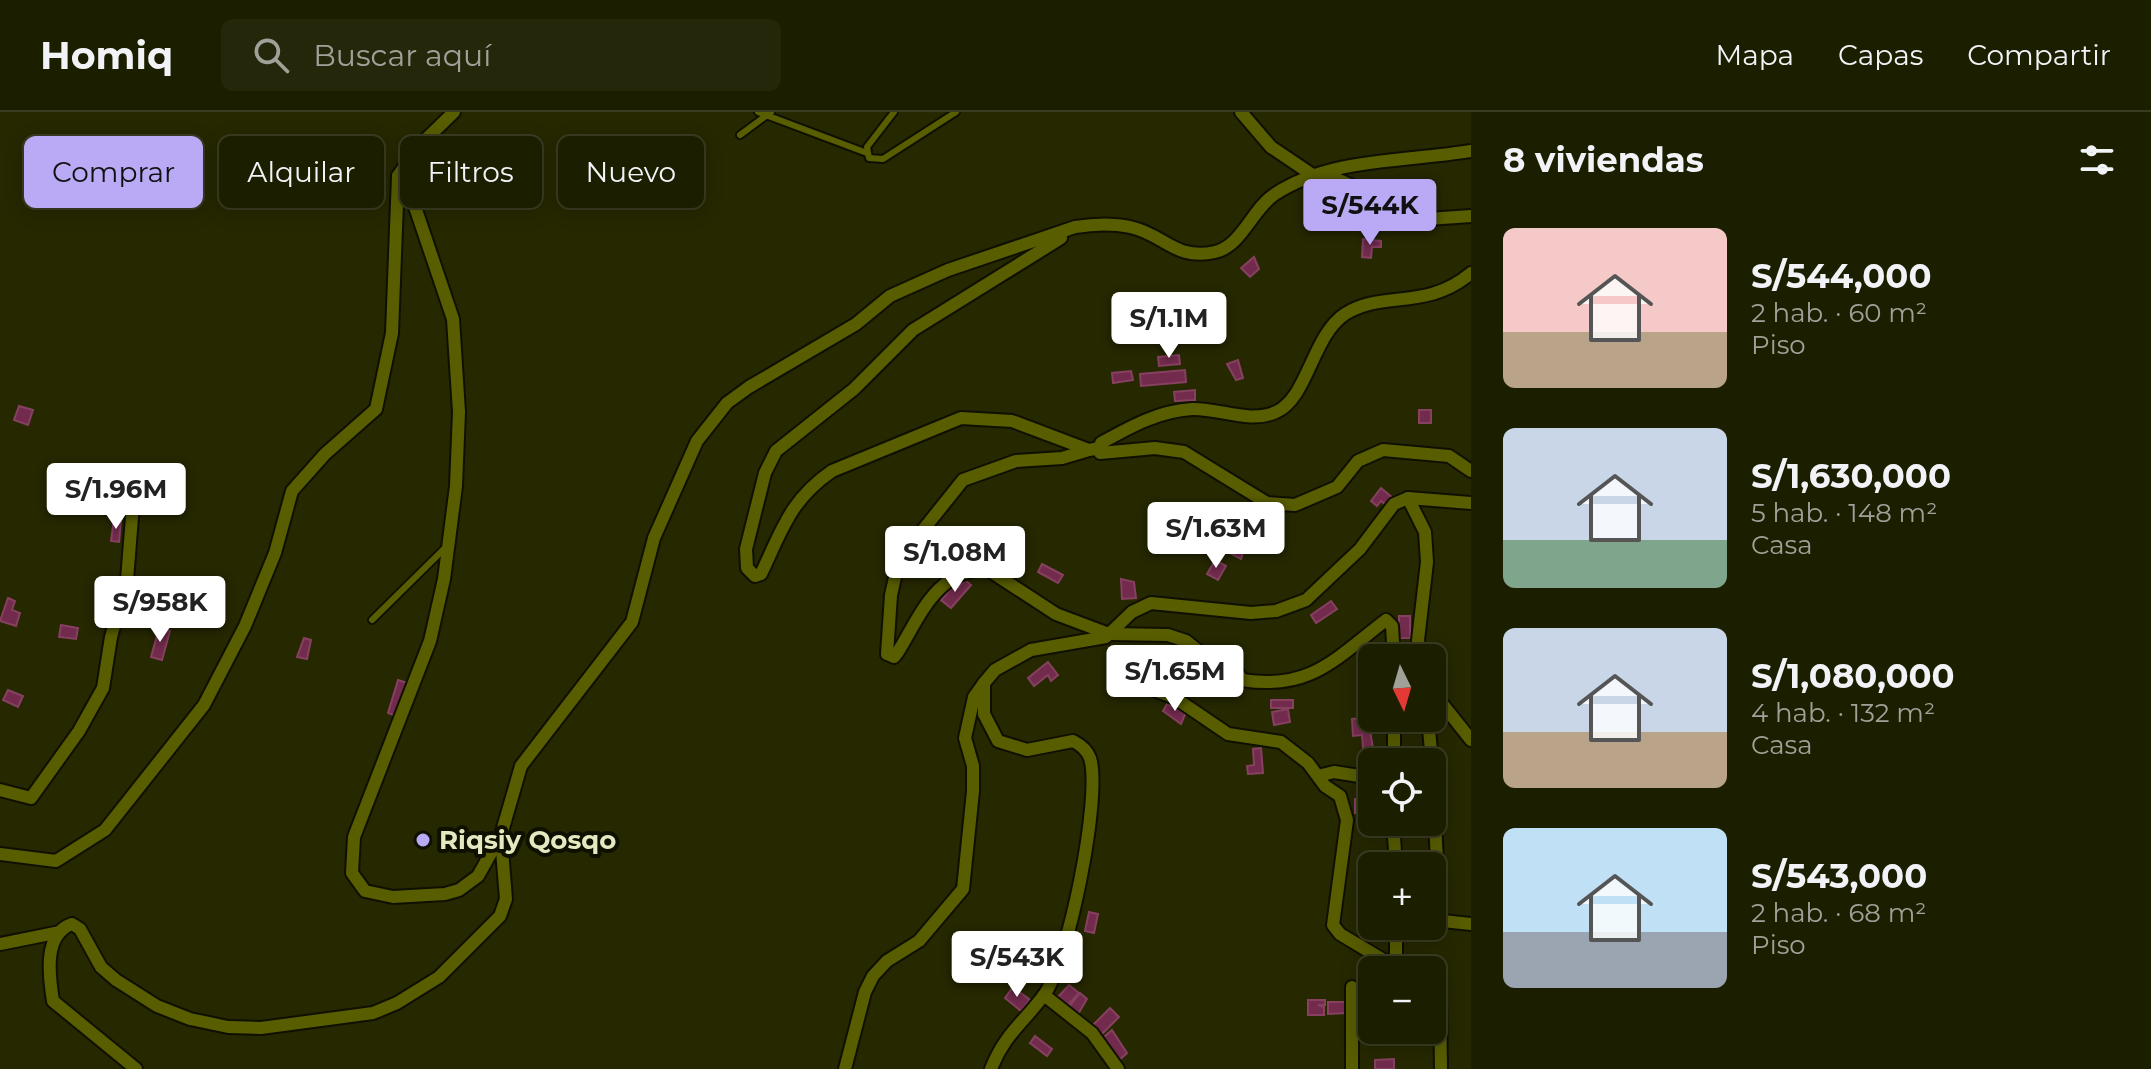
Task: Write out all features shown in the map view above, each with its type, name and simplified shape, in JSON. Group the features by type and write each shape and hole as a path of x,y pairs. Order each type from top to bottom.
{"street":[{"path":"0,854 56,861 105,830 204,705 245,626 275,553 292,491 325,454 376,409 392,333 398,176 418,147 454,112"},
{"path":"1241,112 1271,147 1314,176 1332,177 1428,219 1471,216"},
{"path":"398,176 411,195 453,319 459,412 456,486 449,545 430,641 358,820 351,854 352,873 371,895 407,897 459,890 478,876 501,835 521,766 632,622 654,538 708,424 749,387 856,324 890,296 948,270 1084,226 1130,227 1148,233 1175,251 1217,252 1232,244 1258,208 1276,194 1329,169 1471,151"},
{"path":"1084,226 913,330 854,389 776,451 765,473 746,549 747,568 755,576 761,574 797,500 815,483 832,471 961,418 1012,421 1100,453 1155,448 1184,452 1267,503 1295,505 1337,487 1358,461 1383,450 1449,456 1471,471"},
{"path":"1242,680 1236,670 1211,661 1186,641 1140,632 1109,634 1056,614 998,574 972,570 935,590 894,657 887,654 891,595 899,560 963,480 1016,461 1062,458 1094,449 1130,428 1174,411 1194,409 1254,416 1274,413 1289,405 1330,327 1346,314 1387,302 1427,298 1454,287 1471,273"},
{"path":"0,790 31,798 79,731 103,688 111,637 127,580 135,479"},
{"path":"1408,498 1425,532 1427,562 1419,644"},
{"path":"845,1069 865,992 873,976 887,961 919,941 963,889 973,791 973,766 965,738 974,697 995,670 1031,650 1106,637 1132,612 1151,603 1251,613 1276,611 1306,600 1360,549 1394,504 1408,498 1439,498 1460,505 1471,503"},
{"path":"1376,956 1340,934 1333,925 1347,820 1340,796 1308,763 1281,742 1228,734 1175,698 1151,689 1149,680 1157,671 1230,685 1242,680 1270,685 1312,676 1386,620 1392,626 1393,644"},
{"path":"984,683 984,714 998,741 1027,750 1073,741 1083,747 1090,759 1091,830 1062,953 1044,995 1009,1032 991,1069"},
{"path":"1446,709 1471,740"},
{"path":"1318,776 1334,772 1358,776"},
{"path":"136,1069 53,1001 49,978 52,943 60,932 72,924 80,929 101,967 116,980 157,1006 190,1019 228,1027 261,1028 373,1013 397,1003 439,977 500,916 506,899 501,835"},
{"path":"1436,836 1440,918 1471,924"},
{"path":"0,944 60,932"},
{"path":"1352,987 1352,1069"},
{"path":"1044,995 1092,1033 1118,1069"},
{"path":"1441,1044 1441,1069"}],"lane":[{"path":"758,112 867,153"},
{"path":"894,112 867,147 869,158 883,159 956,112"},
{"path":"740,135 769,114"},
{"path":"372,620 449,545"}],"building":[{"path":"1363,239 1381,241 1381,247 1372,247 1371,258 1362,257"},
{"path":"1254,257 1259,269 1250,277 1241,268"},
{"path":"1179,355 1180,364 1159,366 1158,357"},
{"path":"1238,360 1243,378 1236,380 1227,364"},
{"path":"1185,370 1186,382 1141,386 1140,374"},
{"path":"1131,371 1133,380 1113,383 1112,373"},
{"path":"1195,390 1195,400 1175,401 1174,392"},
{"path":"19,406 33,410 28,425 14,420"},
{"path":"1419,410 1431,410 1431,423 1419,423"},
{"path":"1381,488 1394,499 1388,507 1381,501 1377,506 1371,501"},
{"path":"114,519 121,520 119,542 111,541"},
{"path":"1188,521 1196,527 1200,521 1208,527 1200,539 1184,527"},
{"path":"1237,540 1245,546 1241,559 1228,552"},
{"path":"1215,560 1226,566 1218,580 1207,574"},
{"path":"1042,564 1063,575 1058,583 1038,572"},
{"path":"1121,579 1134,582 1136,598 1122,599"},
{"path":"965,580 971,585 951,608 941,600 954,585 958,588"},
{"path":"8,598 15,601 12,610 20,613 16,626 0,621"},
{"path":"1331,601 1337,609 1316,623 1311,615"},
{"path":"1399,616 1410,616 1410,638 1399,638"},
{"path":"61,625 78,628 76,639 59,637"},
{"path":"159,628 170,631 162,660 151,657"},
{"path":"304,638 311,640 307,659 297,657"},
{"path":"1048,662 1058,675 1051,681 1048,675 1034,686 1028,678"},
{"path":"398,680 407,683 396,716 388,713"},
{"path":"8,690 23,696 18,707 3,700"},
{"path":"1271,700 1293,700 1293,708 1271,708"},
{"path":"1167,704 1186,712 1181,724 1163,711"},
{"path":"1288,709 1290,722 1274,725 1272,712"},
{"path":"1358,718 1358,732 1370,732 1373,748 1363,748 1362,735 1353,736 1352,719"},
{"path":"1261,748 1263,773 1248,774 1247,766 1254,765 1253,749"},
{"path":"1355,799 1358,799 1358,813 1355,813"},
{"path":"1089,912 1098,914 1094,933 1085,931"},
{"path":"1069,985 1079,993 1068,1005 1058,997"},
{"path":"1013,987 1030,1000 1021,1011 1005,998"},
{"path":"1080,993 1087,999 1077,1016 1068,1008"},
{"path":"1308,1000 1325,1000 1325,1005 1318,1005 1324,1007 1324,1015 1308,1015"},
{"path":"1328,1002 1346,1002 1346,1013 1328,1014"},
{"path":"1110,1008 1119,1017 1098,1038 1089,1029"},
{"path":"1112,1030 1127,1053 1117,1062 1099,1041"},
{"path":"1035,1036 1052,1049 1047,1056 1030,1043"},
{"path":"1394,1059 1394,1069 1375,1069 1375,1060"}],"place":[{"name":"Riqsiy Qosqo","path":"423,840"}]}
